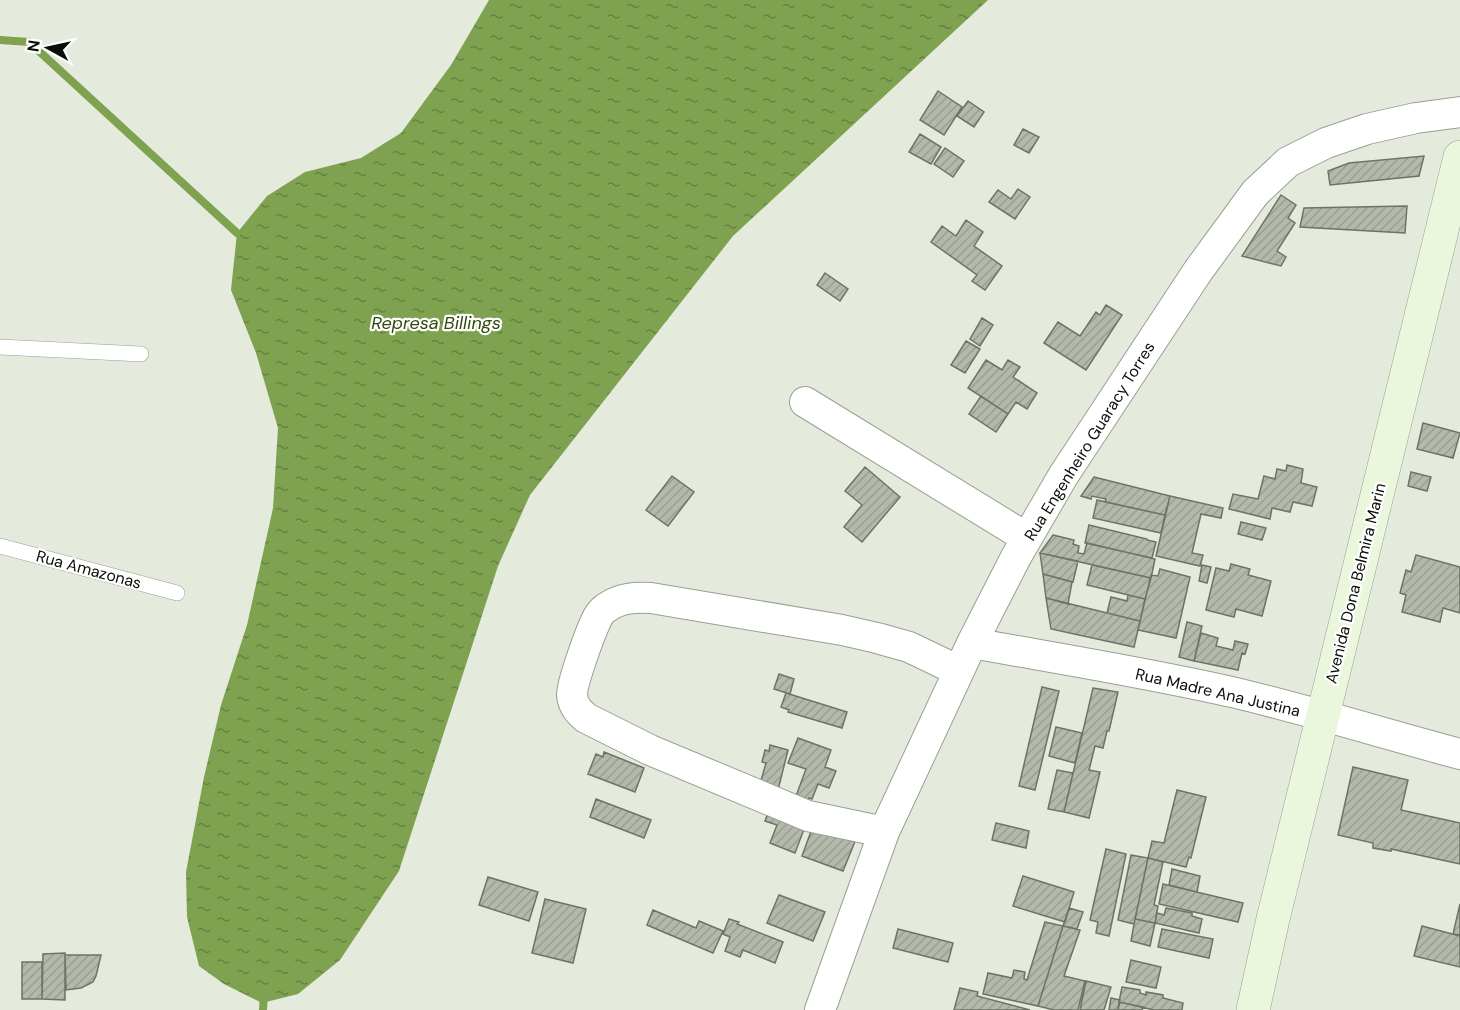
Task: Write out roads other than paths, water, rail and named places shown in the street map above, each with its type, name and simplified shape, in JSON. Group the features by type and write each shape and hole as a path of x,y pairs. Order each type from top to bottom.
{"main road":[{"name":"Avenida Dona Belmira Marin","path":"1253,1010 1273,919 1460,157"}],"street":[{"name":"Rua Engenheiro Guaracy Torres","path":"820,1010 884,832 972,643 1027,538 1063,476 1198,272 1255,192 1288,162 1326,143 1367,129 1460,111"},
{"path":"805,402 1027,538"},
{"path":"884,832 808,816 650,750 586,718 573,703 572,693 595,621 604,609 619,601 634,597 651,598 877,638 909,647 959,671"},
{"name":"Rua Madre Ana Justina","path":"972,643 1094,664 1235,693 1460,754"}],"lane":[{"path":"0,347 141,354"},
{"name":"Rua Amazonas","path":"0,546 177,593"}],"water":[{"name":"Represa Billings","path":"489,0 988,0 733,236 530,495 498,566 399,871 340,960 298,994 262,1003 224,984 199,966 187,917 186,872 204,777 221,705 247,625 273,508 278,428 256,353 231,290 237,233 267,196 305,172 361,158 401,133 451,65"}],"waterway":[{"path":"0,40 29,42 237,233"},
{"path":"263,1010 264,993"}]}
